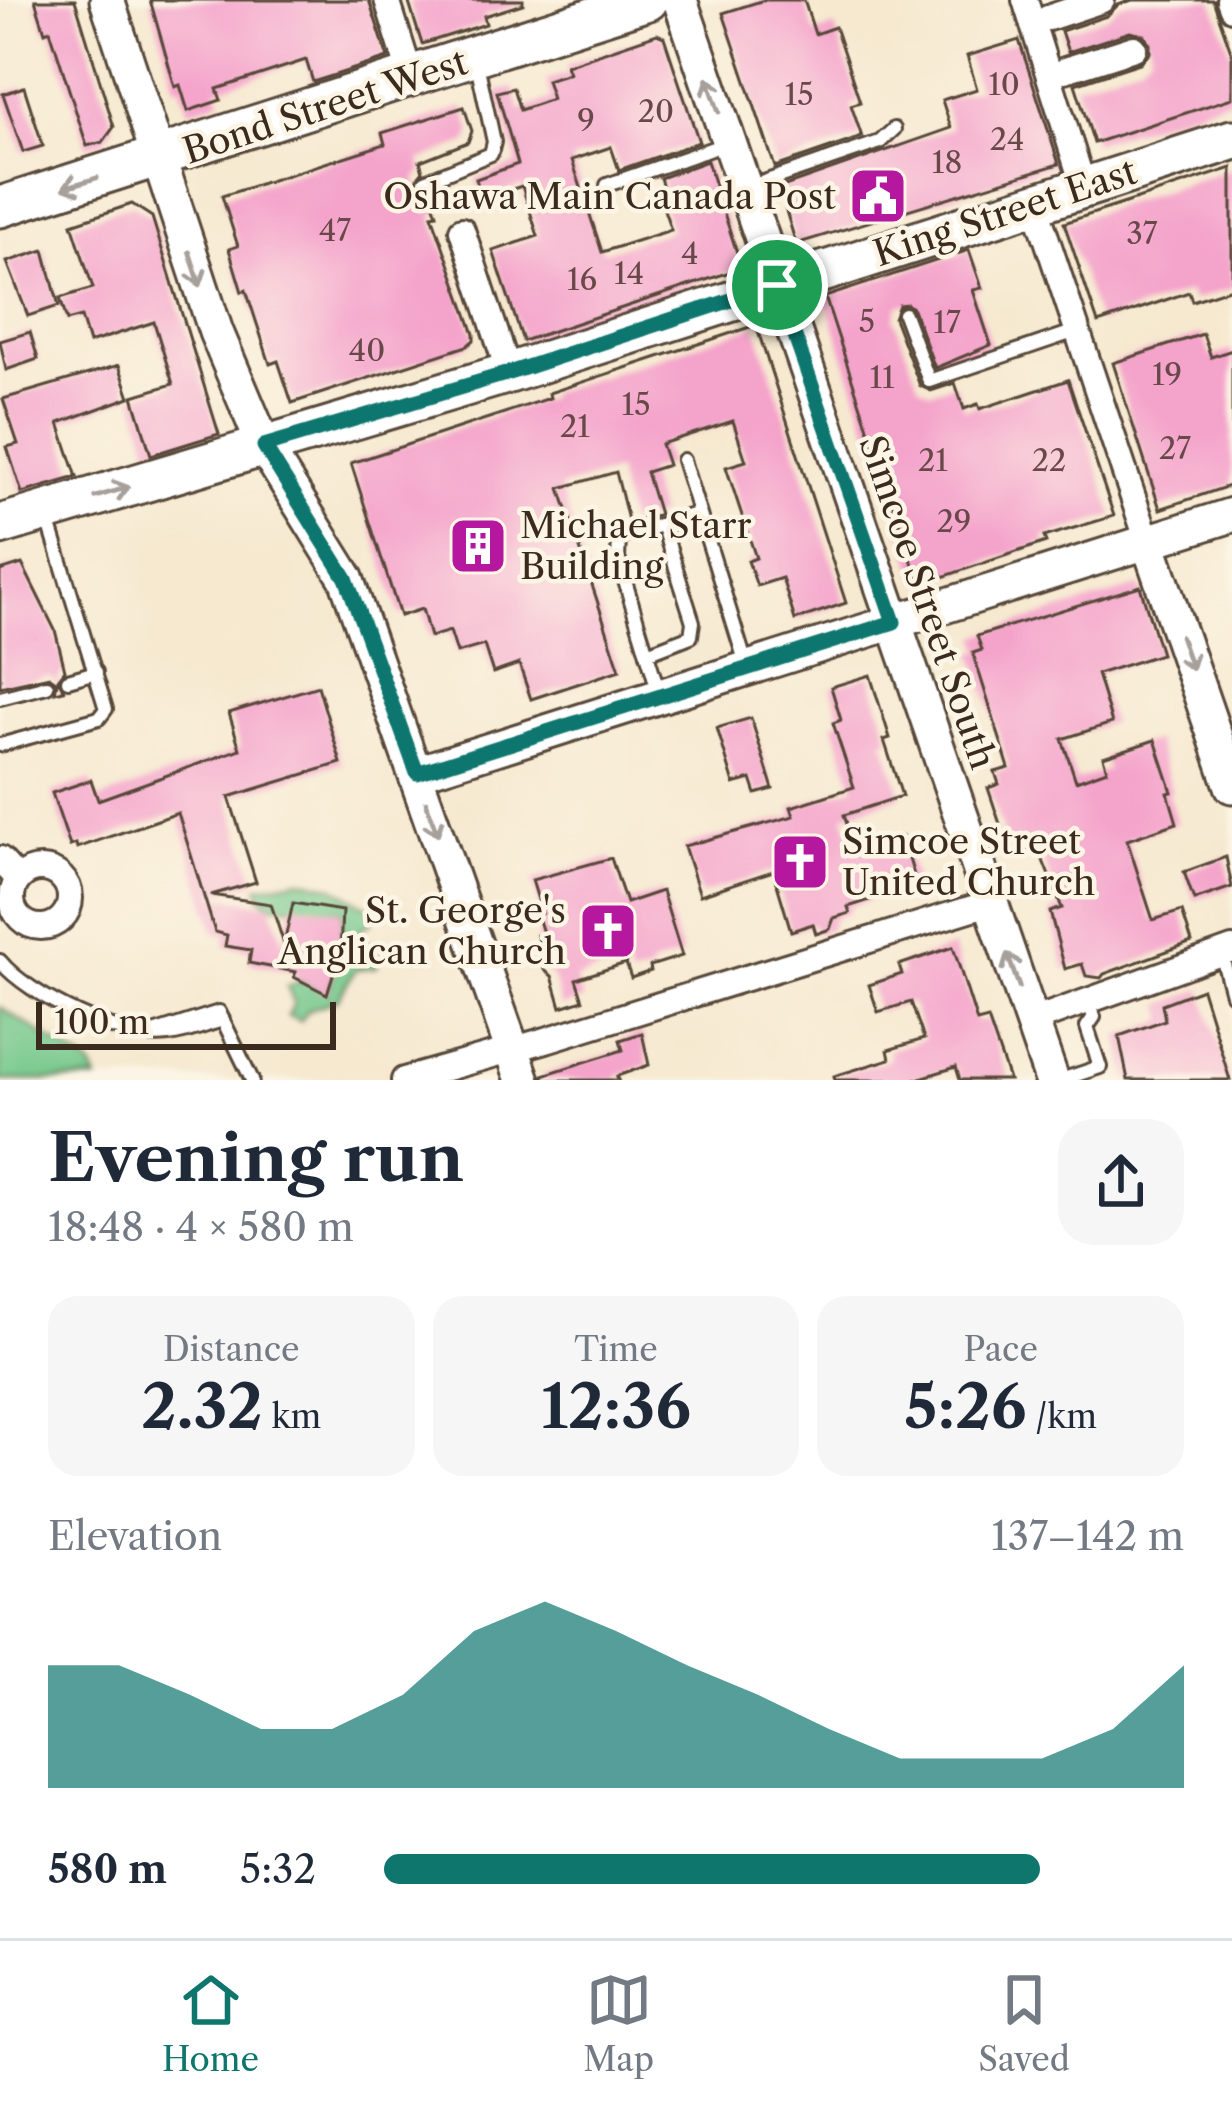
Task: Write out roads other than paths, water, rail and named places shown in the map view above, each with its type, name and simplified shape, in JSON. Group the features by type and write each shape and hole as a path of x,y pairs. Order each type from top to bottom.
{"main road":[{"path":"107,0 216,332 264,446 346,578 517,1065"},
{"name":"Bond Street West","path":"0,207 648,0"},
{"name":"Simcoe Street South","path":"680,0 989,902 1056,1080"},
{"name":"King Street East","path":"0,525 509,373 1232,140"},
{"path":"417,773 1232,515"},
{"path":"1148,542 1232,786"}],"street":[{"path":"387,0 411,77"},
{"path":"1025,0 1084,188"},
{"path":"1048,18 1102,0"},
{"path":"1065,70 1135,48"},
{"path":"1035,204 1148,542"},
{"path":"462,230 509,373"},
{"path":"0,859 18,879"},
{"path":"404,1080 517,1065 989,902"},
{"path":"1032,1021 1227,951"}],"lane":[{"path":"425,181 491,154 494,142 476,58"},
{"path":"746,188 880,142 894,129"},
{"path":"607,185 729,143"},
{"path":"904,314 929,381 1076,331"},
{"path":"682,460 747,668"},
{"path":"0,746 100,718 106,710 46,512"},
{"path":"660,696 618,558 619,538 698,513"},
{"path":"646,652 691,636 693,622 662,524"},
{"path":"68,680 96,672"},
{"path":"0,698 47,686"},
{"path":"1227,951 1232,994"},
{"path":"0,961 54,1001 122,1030 165,1036 221,1016 252,1080"},
{"path":"1056,1080 1100,1067 1087,1027 1094,1017 1088,1002"}],"place":[{"name":"Oshawa Main Canada Post","path":"878,196"},
{"name":"Michael Starr Building","path":"478,546"},
{"name":"Simcoe Street United Church","path":"800,862"},
{"name":"St. George's Anglican Church","path":"608,931"}]}
